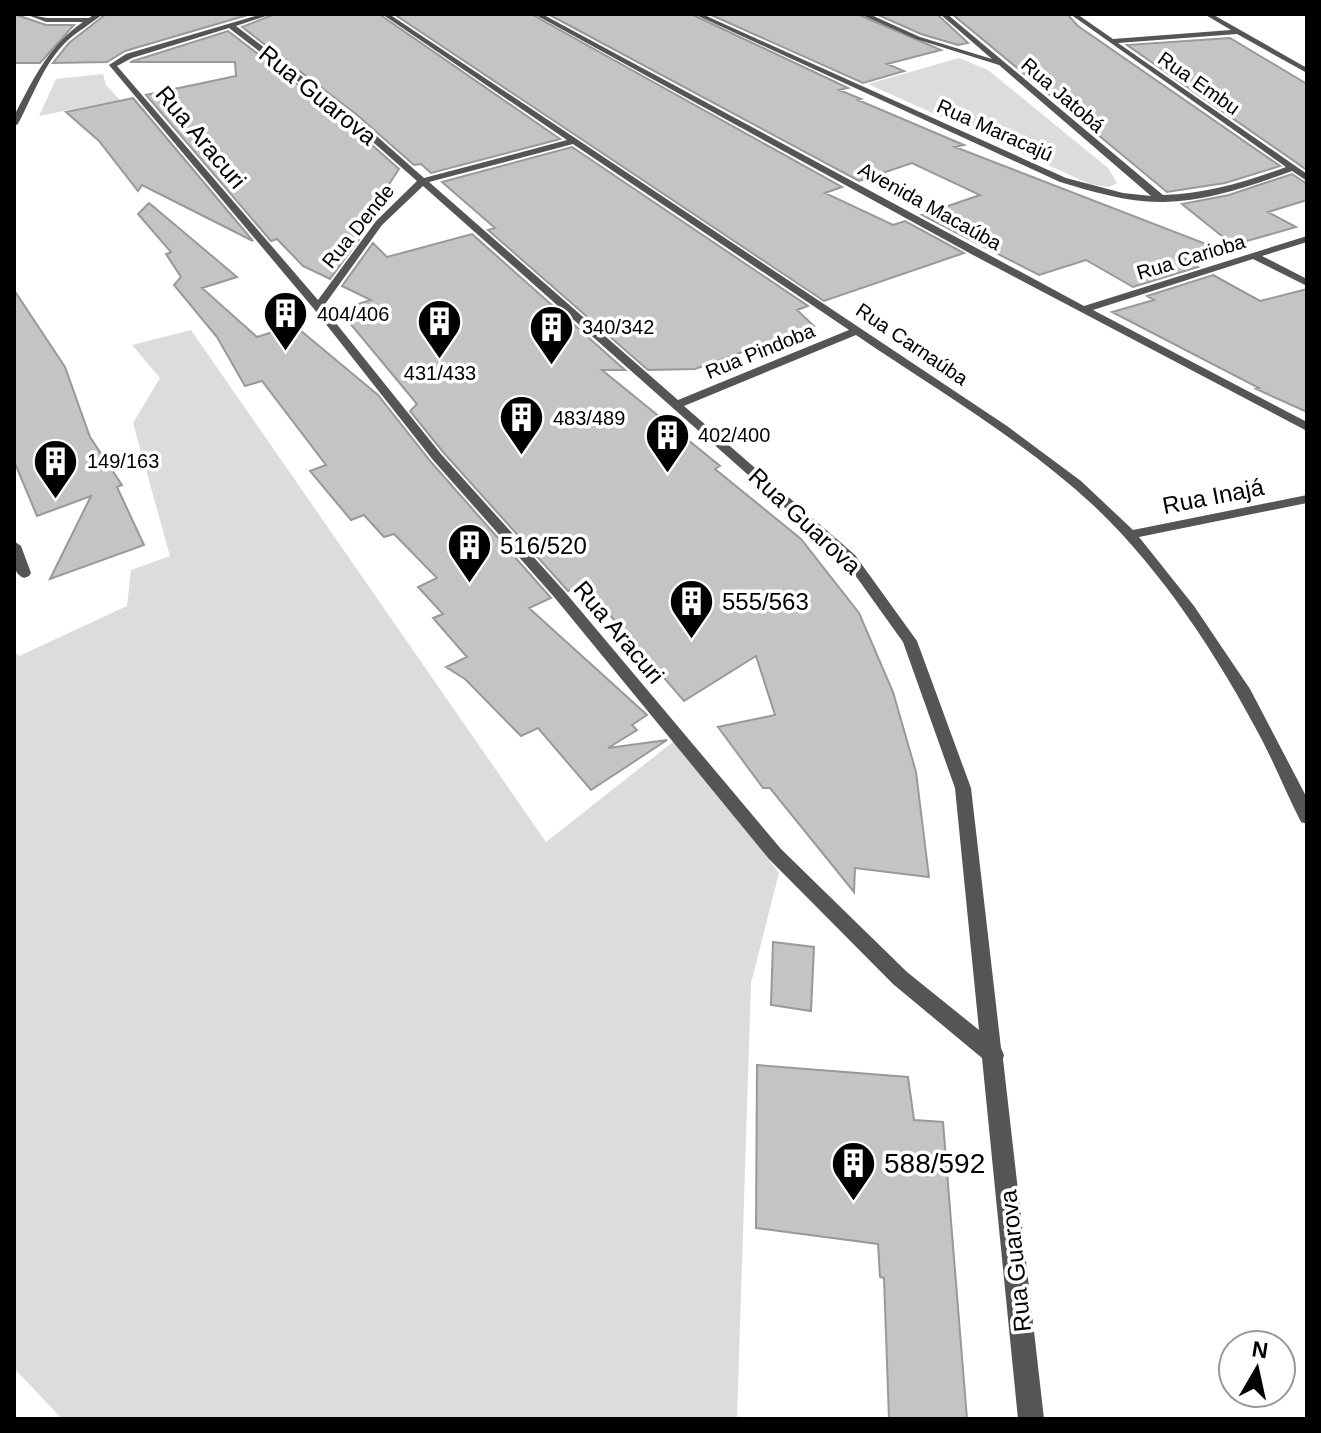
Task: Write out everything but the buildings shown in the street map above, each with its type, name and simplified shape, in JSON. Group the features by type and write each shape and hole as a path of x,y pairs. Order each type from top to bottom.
{"street":[{"path":"28,14 46,20 90,20"},
{"path":"14,124 19,100 42,64 100,14"},
{"path":"231,26 269,14"},
{"name":"Rua Carnaúba","path":"385,14 1069,478 1128,535 1200,626 1250,707 1307,817"},
{"name":"Avenida Macaúba","path":"537,14 1307,427"},
{"name":"Rua Maracajú","path":"697,14 1063,180 1100,193 1163,200 1191,197 1292,168"},
{"path":"863,14 918,38 1002,64"},
{"name":"Rua Jatobá","path":"943,14 1163,200"},
{"name":"Rua Embu","path":"1073,14 1307,178"},
{"path":"1207,14 1307,71"},
{"name":"Rua Aracuri","path":"231,26 129,56 113,65 318,307 437,457 560,595 775,854 900,978 994,1055"},
{"name":"Rua Guarova","path":"231,26 351,118 850,558 910,641 963,788 1031,1419"},
{"path":"1111,41 1238,32"},
{"name":"Rua Dende","path":"318,307 370,237 410,190 423,181 573,141"},
{"name":"Rua Carioba","path":"1085,309 1307,239"},
{"path":"1254,256 1307,283"},
{"name":"Rua Pindoba","path":"678,404 856,331"},
{"name":"Rua Inajá","path":"1128,535 1307,499"},
{"path":"14,546 24,573"}],"shaded area":[{"path":"959,58 988,70 1108,168 1117,183 1109,187 1090,184 868,84"},
{"path":"103,74 106,85 120,100 39,116 56,79"},
{"path":"191,330 546,842 678,738 779,873 751,983 737,1419 62,1419 14,1368 14,651 19,656 127,606 131,570 170,556 133,423 160,378 132,345"}],"place":[{"name":"404/406","path":"286,353"},
{"name":"431/433","path":"440,360"},
{"name":"340/342","path":"551,366"},
{"name":"483/489","path":"522,457"},
{"name":"402/400","path":"667,474"},
{"name":"149/163","path":"56,500"},
{"name":"516/520","path":"469,584"},
{"name":"555/563","path":"691,640"},
{"name":"588/592","path":"853,1202"}]}
